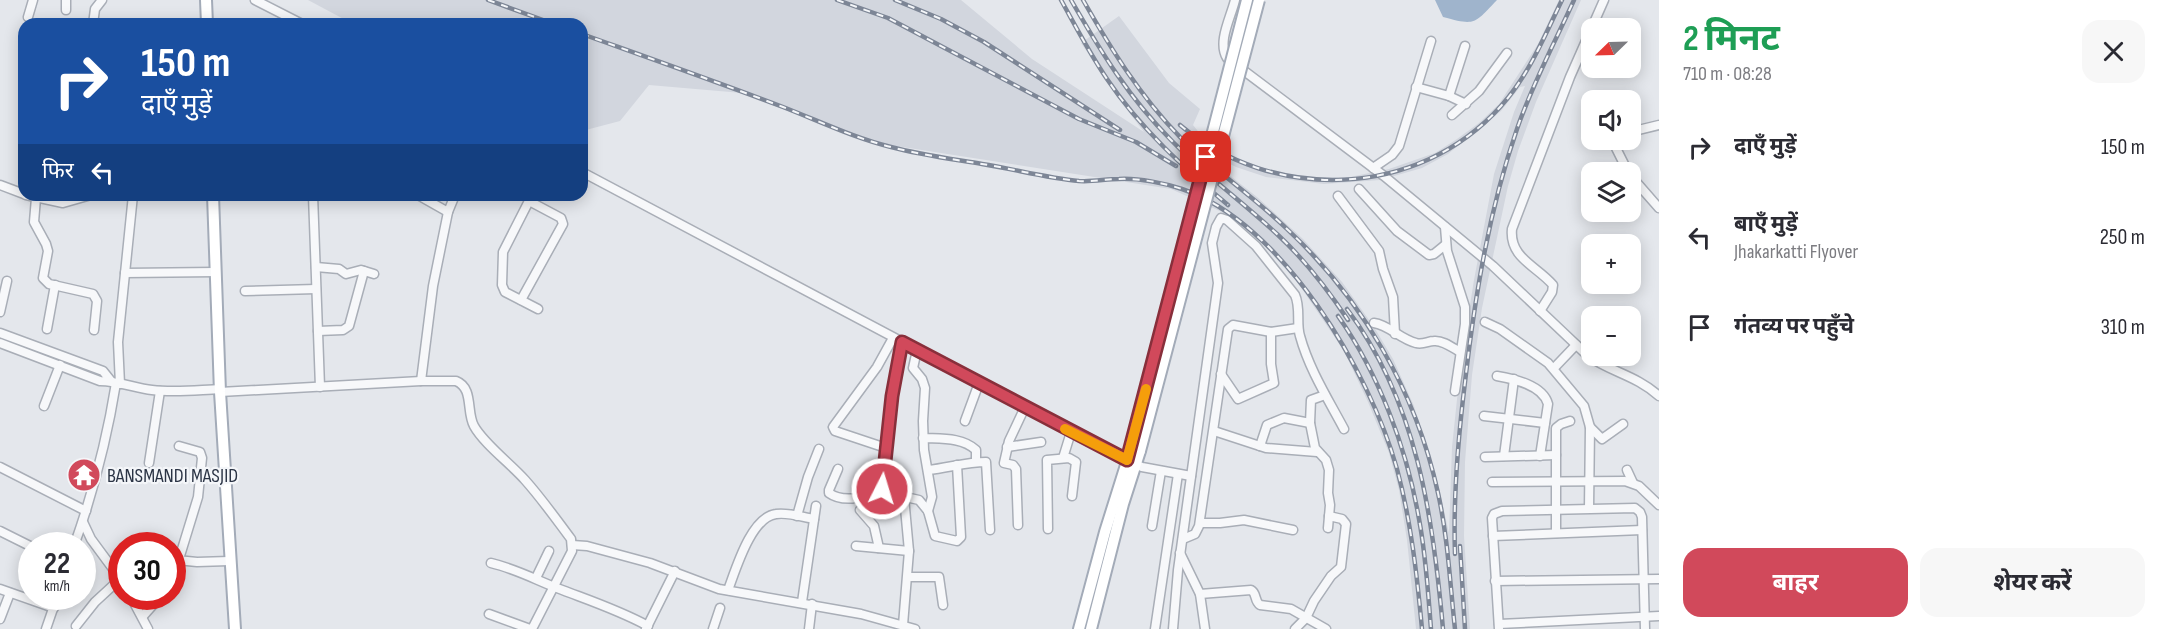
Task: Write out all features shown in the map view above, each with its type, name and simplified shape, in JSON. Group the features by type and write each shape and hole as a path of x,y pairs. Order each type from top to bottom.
{"main road":[{"path":"206,0 207,18"},
{"path":"1091,629 1247,0"},
{"path":"1135,450 1259,0"},
{"path":"213,201 220,391 235,629"},
{"path":"1079,629 1108,520 1132,463"}],"street":[{"path":"28,17 33,0"},
{"path":"66,0 66,10"},
{"path":"94,18 95,9 102,0"},
{"path":"255,0 290,18"},
{"path":"1235,0 1223,45 1227,58 1372,168 1493,266 1594,361 1640,381 1659,396"},
{"path":"1540,311 1552,292 1552,285 1518,254 1512,242 1512,230 1570,77 1604,0"},
{"path":"1372,168 1395,151 1431,41"},
{"path":"1449,96 1465,46"},
{"path":"1452,115 1479,91 1507,53"},
{"path":"1416,87 1449,96 1466,104"},
{"path":"1641,129 1659,125"},
{"path":"588,175 1132,463 1191,476"},
{"path":"0,185 18,192"},
{"path":"1641,188 1659,208"},
{"path":"1359,189 1397,231 1429,255 1434,254 1445,245"},
{"path":"1338,196 1378,249 1392,291 1395,334"},
{"path":"36,201 34,222 48,251 43,278 45,282 93,294 97,301 94,330"},
{"path":"52,201 63,203 70,201"},
{"path":"79,532 95,484 111,416 132,201"},
{"path":"313,201 320,387"},
{"path":"429,201 448,212"},
{"path":"421,381 434,286 448,212 453,201"},
{"path":"529,201 503,252 503,289 538,309"},
{"path":"521,300 562,224 561,218 536,201"},
{"path":"1173,629 1180,553 1218,283 1212,238 1219,220 1224,218 1256,246 1295,295 1298,306 1298,328 1313,370 1344,429"},
{"path":"1444,228 1445,245 1465,307 1465,324 1455,391"},
{"path":"316,267 339,269 348,274 364,271 374,274"},
{"path":"318,331 343,330 349,326 364,271"},
{"path":"125,273 216,272"},
{"path":"0,312 7,281"},
{"path":"47,329 55,285"},
{"path":"245,291 316,289"},
{"path":"1212,321 1220,330 1226,332"},
{"path":"1485,322 1500,329 1554,368 1584,406 1590,427 1589,508"},
{"path":"1374,323 1384,325 1395,334 1420,344 1438,341 1460,352"},
{"path":"1183,539 1195,534 1200,523 1226,332 1233,326 1271,332 1298,328"},
{"path":"1221,373 1238,399 1274,383 1271,364 1271,332"},
{"path":"0,333 103,371 116,382"},
{"path":"886,447 835,431 833,427 877,368 893,338"},
{"path":"0,342 100,381 160,391 220,391 421,381 456,381 465,386 474,427 539,496 571,539 572,545 572,551 531,629 489,614"},
{"path":"883,492 892,396 902,342"},
{"path":"1554,368 1576,345"},
{"path":"917,350 913,368 922,380 924,388 924,455 932,497 928,511"},
{"path":"44,406 60,365"},
{"path":"1497,376 1514,379 1540,392 1545,397 1548,404 1540,456"},
{"path":"1504,456 1514,379"},
{"path":"965,421 979,383"},
{"path":"149,463 160,391"},
{"path":"1317,452 1310,423 1310,402 1325,395"},
{"path":"1018,525 1016,469 1013,465 1004,463 1007,447 1025,407"},
{"path":"1484,416 1545,423"},
{"path":"1260,446 1267,425 1284,418 1310,423"},
{"path":"1556,533 1556,428 1570,421"},
{"path":"1590,427 1602,439 1623,424"},
{"path":"1214,431 1260,446 1317,452 1328,466 1328,528"},
{"path":"1063,458 1071,432"},
{"path":"923,438 961,441 976,450 976,462"},
{"path":"1007,447 1041,442"},
{"path":"179,446 200,452 202,458 200,490 186,537"},
{"path":"797,516 819,449"},
{"path":"1485,457 1556,455"},
{"path":"1048,529 1047,460 1072,458 1076,462 1072,496"},
{"path":"928,470 986,462 990,530"},
{"path":"838,469 829,490 834,496 849,498 883,492 916,498 928,511 935,536 941,539 959,540 961,537 957,465"},
{"path":"0,468 86,511"},
{"path":"1627,470 1633,483"},
{"path":"1152,526 1161,471"},
{"path":"1155,629 1178,474"},
{"path":"1492,482 1625,481 1633,483 1659,505"},
{"path":"1638,510 1650,496"},
{"path":"903,625 909,550 904,497"},
{"path":"802,602 816,506"},
{"path":"1645,629 1644,617 1642,577 1642,517 1638,510 1635,508 1589,508 1497,512 1492,518 1499,626 1644,617 1659,616"},
{"path":"860,510 874,526 879,548"},
{"path":"728,590 749,538 758,525 774,514 814,519"},
{"path":"1295,629 1306,618 1317,596 1331,576 1341,567 1346,524 1342,519 1329,516"},
{"path":"1200,523 1244,520 1293,530"},
{"path":"83,522 108,562"},
{"path":"1493,536 1642,530"},
{"path":"0,531 18,540"},
{"path":"572,545 587,546 675,572 711,586 812,604 883,619 915,629"},
{"path":"856,546 909,550"},
{"path":"536,578 549,552"},
{"path":"1180,553 1200,594 1205,629"},
{"path":"186,561 229,561"},
{"path":"491,563 512,568 612,608 647,628 675,572"},
{"path":"908,577 939,577 943,605"},
{"path":"1495,581 1642,577 1659,579"},
{"path":"0,589 18,596"},
{"path":"1200,594 1251,590 1260,605 1287,608 1326,629"},
{"path":"76,626 95,602 108,591"},
{"path":"0,619 10,593"},
{"path":"809,629 812,604"},
{"path":"712,629 720,608"},
{"path":"46,629 53,610"},
{"path":"139,610 148,629"},
{"path":"143,616 148,610"}],"shaded area":[{"path":"308,0 961,0 1032,59 1144,132 1081,43 1119,16 1169,83 1200,109 1193,125 1205,140 1229,155 1256,166 1291,175 1319,178 1350,177 1389,169 1435,153 1457,139 1499,104 1538,44 1559,0 1581,0 1536,102 1518,151 1508,186 1482,308 1472,375 1465,462 1464,536 1470,629 1416,629 1407,540 1399,490 1389,453 1368,402 1344,351 1298,283 1265,246 1222,212 1171,189 864,141 742,93 649,85 620,121 588,129 588,18 342,18","holes":["1525,86 1494,174 1461,361 1452,447 1449,533 1437,480 1414,406 1393,359 1374,327 1342,282 1303,239 1257,197 1199,151 1202,150 1236,167 1266,177 1324,184 1380,180 1422,168 1448,154 1501,111 1520,87"]}],"water":[{"path":"1435,0 1497,0 1479,18 1462,22 1443,17"}],"railway":[{"path":"488,0 538,18"},
{"path":"837,0 888,18 1079,119 1136,142 1176,166"},
{"path":"895,0 941,19 984,42 1120,130"},
{"path":"1061,0 1101,70 1120,97 1148,131 1228,205"},
{"path":"1071,0 1093,38 1142,108 1198,166 1265,223 1298,255 1348,320"},
{"path":"1083,0 1127,72 1165,121 1193,149 1274,217 1314,257 1340,286 1383,350 1416,419 1438,493 1455,629"},
{"path":"1180,125 1217,150 1258,168 1301,178 1344,180 1387,173 1429,159 1467,137 1501,106 1528,69 1562,0"},
{"path":"1455,554 1455,490 1462,403 1484,254 1498,191 1523,113 1574,0"},
{"path":"588,36 783,107 850,134 902,150 1067,180 1151,181 1182,189 1219,207 1254,233 1287,267 1317,305 1344,347 1366,389 1384,431 1402,489 1413,548 1422,629"},
{"path":"1347,309 1371,345 1406,421 1427,503 1443,629"},
{"path":"1338,316 1366,362 1399,439 1414,493 1421,533 1431,629"},
{"path":"1460,546 1465,629"}],"slow traffic":[{"path":"1065,429 1127,460 1146,389"}],"place":[{"name":"BANSMANDI MASJID","path":"84,475"}],"route":[{"path":"882,489 892,396 902,342 1127,460 1206,157"}]}
